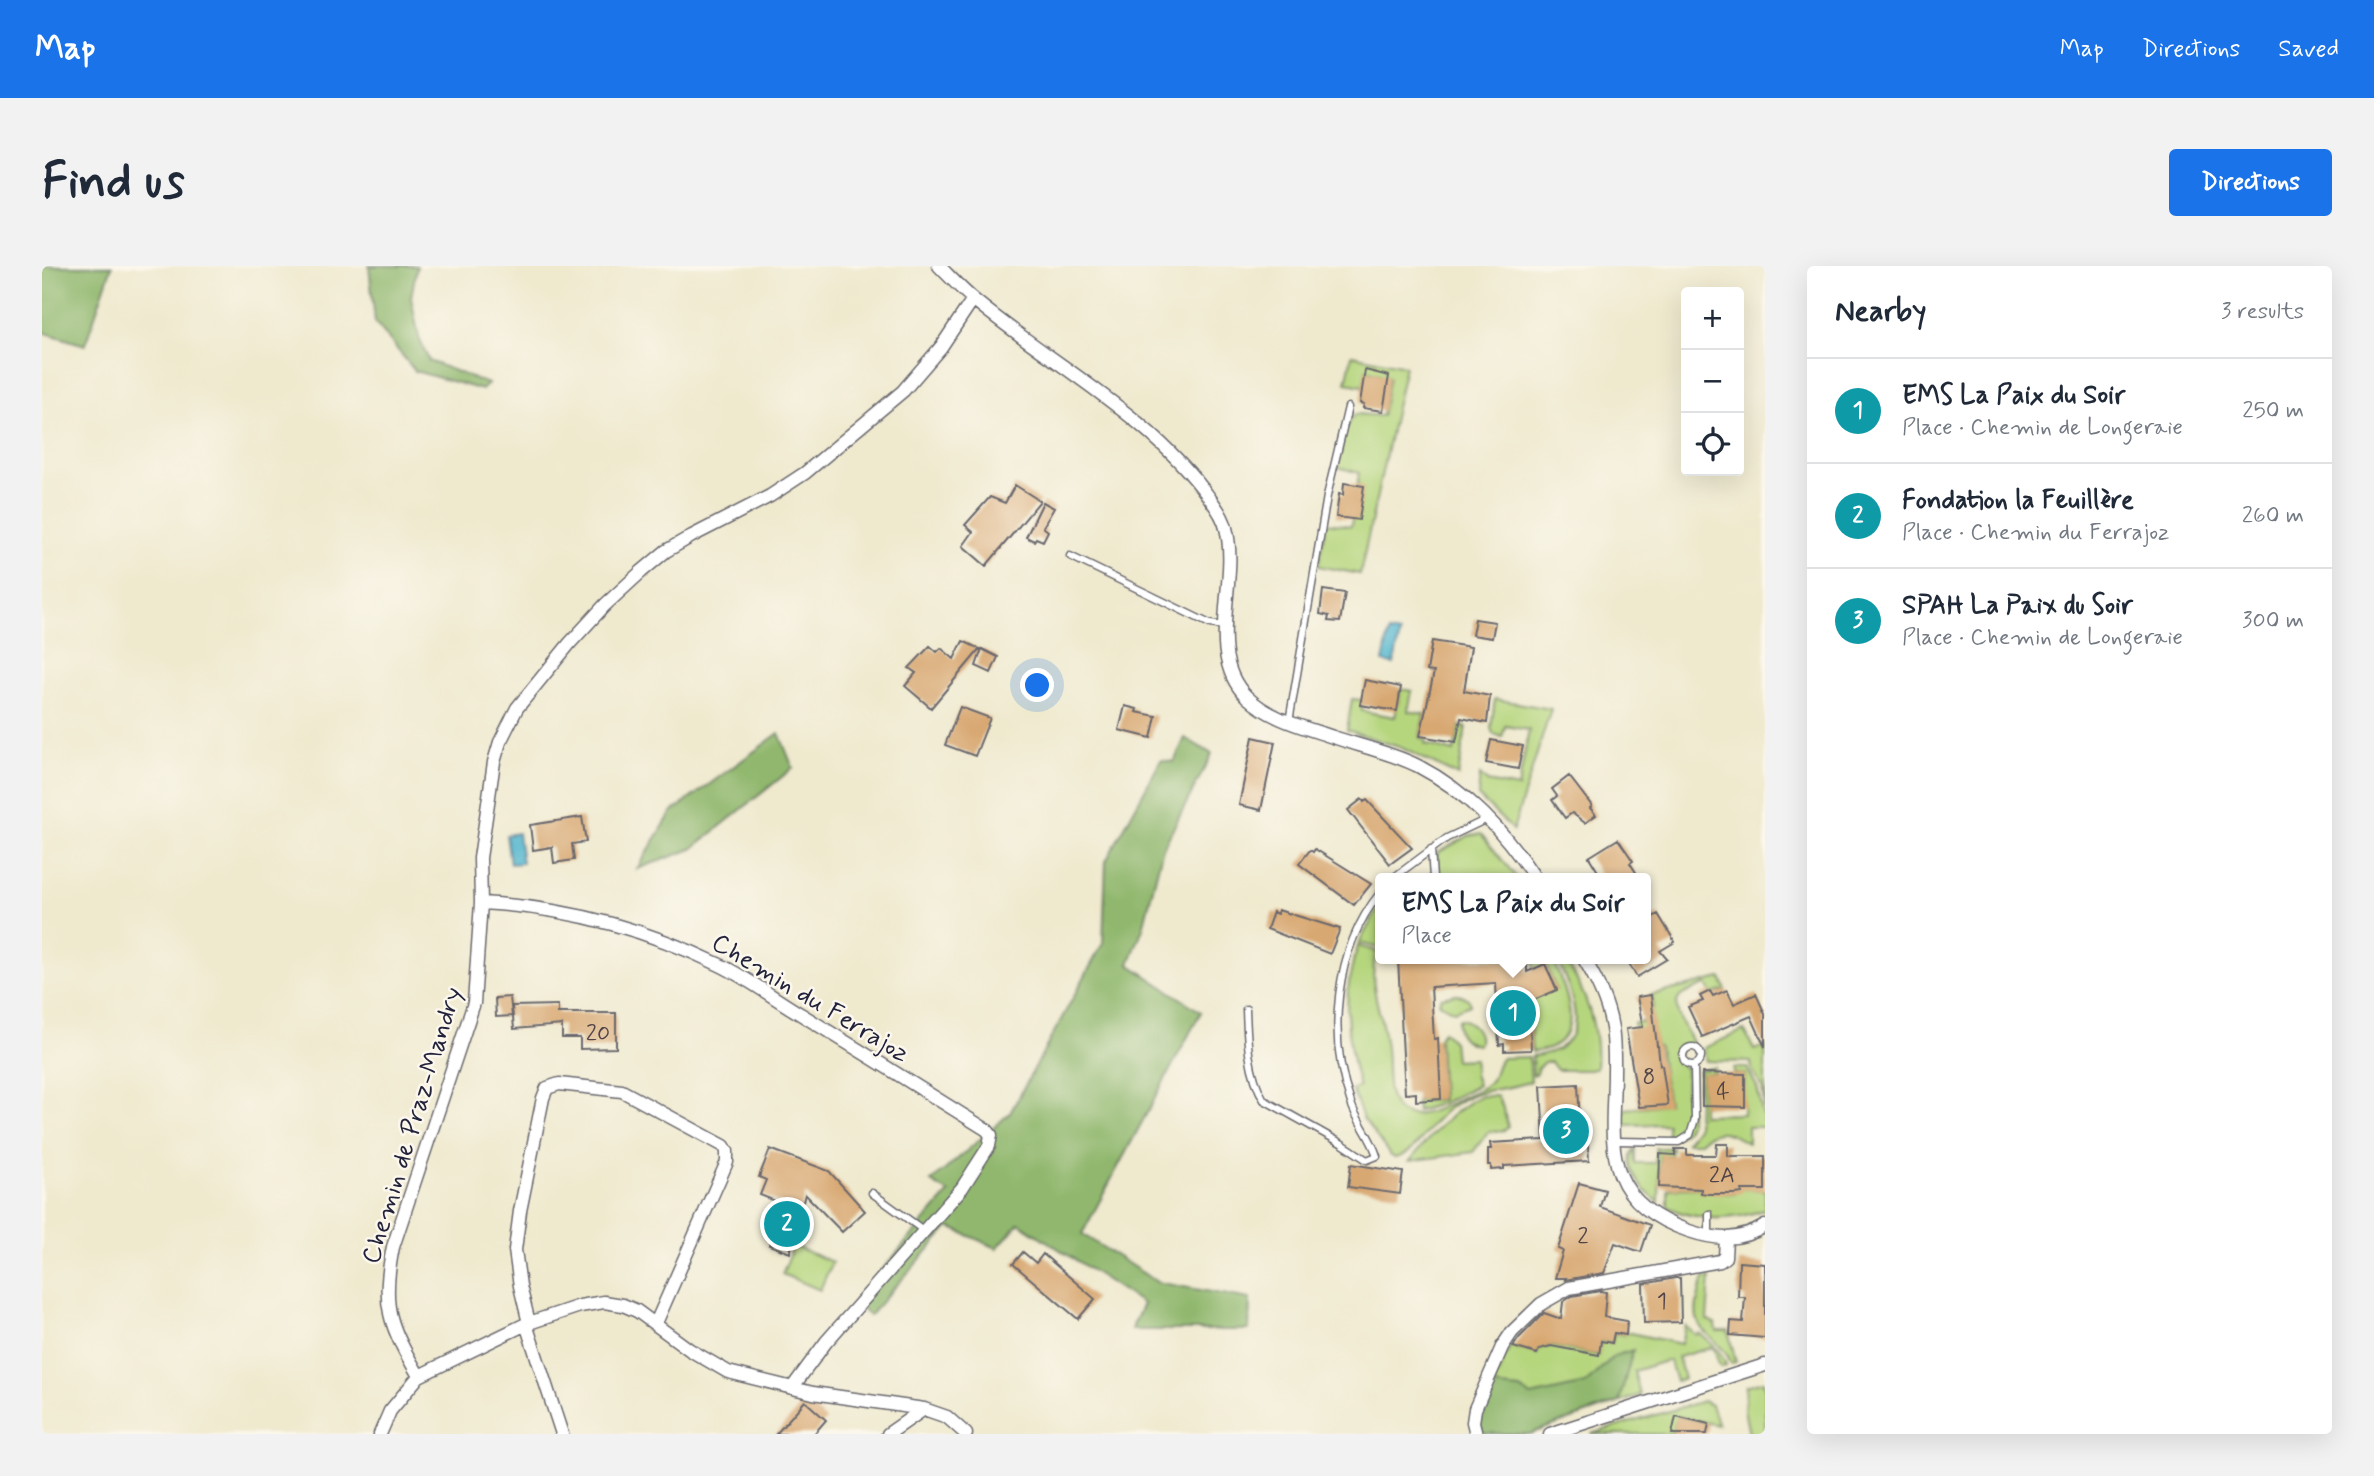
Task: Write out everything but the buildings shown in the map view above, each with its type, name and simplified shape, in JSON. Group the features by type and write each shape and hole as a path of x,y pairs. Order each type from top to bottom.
{"street":[{"path":"939,266 973,299 1134,420 1186,470 1212,501 1226,526 1229,548 1226,654 1232,678 1246,696 1264,710 1289,722 1416,765 1458,789 1488,818 1531,873"},
{"name":"Chemin de Praz-Mandry","path":"419,1376 397,1339 388,1315 386,1300 390,1265 393,1247 474,1003 481,902 480,858 500,742 517,708 596,615 666,551 770,496 805,473 903,391 941,347 973,299"},
{"name":"Chemin du Ferrajoz","path":"481,902 524,906 598,920 631,929 722,966 986,1130 992,1140 978,1164 962,1188 923,1230"},
{"path":"1587,964 1603,996 1612,1028 1613,1141 1617,1170 1628,1191 1658,1217 1682,1229 1709,1237 1726,1239 1754,1233 1765,1226"},
{"path":"562,1434 527,1323 517,1270 516,1233 547,1088 559,1084 622,1091 724,1146 727,1151 727,1162 708,1210 656,1324"},
{"path":"792,1388 826,1342 923,1230"},
{"path":"1476,1434 1473,1422 1475,1409 1502,1347 1511,1332 1541,1304 1569,1288 1720,1261 1725,1257 1726,1239"},
{"path":"380,1434 390,1411 419,1376 527,1323 580,1306 604,1302 623,1305 728,1372 813,1393 923,1409 947,1417 966,1434"},
{"path":"1550,1434 1765,1365"},
{"path":"888,1434 923,1409"}],"lane":[{"path":"1289,722 1326,496 1348,407"},
{"path":"1070,556 1210,624 1226,627"},
{"path":"1400,873 1447,838 1488,818"},
{"path":"1431,849 1433,873"},
{"path":"1246,1009 1252,1071 1264,1100 1367,1160 1377,1156 1373,1140 1351,1104 1337,1032 1341,980 1363,919 1375,901"},
{"path":"1613,1141 1679,1142 1690,1135 1695,1119 1694,1065"},
{"path":"872,1193 923,1230"},
{"path":"1709,1214 1709,1237"}],"green space":[{"path":"42,266 112,266 85,345 42,332"},
{"path":"369,266 417,266 411,297 419,338 429,361 488,384 482,390 415,371 375,322"},
{"path":"1352,355 1405,366 1360,574 1318,566 1326,523 1351,526 1359,473 1338,467 1345,432 1351,418 1356,414 1382,416 1389,377 1366,370 1363,386 1346,383"},
{"path":"1401,689 1412,691 1408,711 1424,714 1420,738 1426,740 1425,744 1454,752 1459,726 1466,727 1458,776 1402,748 1347,730 1352,699 1361,700 1362,711 1395,717"},
{"path":"1495,699 1551,709 1513,830 1478,796 1480,775 1487,782 1518,788 1529,730 1505,726 1502,737 1493,734 1491,728"},
{"path":"779,733 793,768 692,849 637,869 672,812"},
{"path":"1185,738 1212,754 1163,848 1143,928 1129,964 1201,1012 1082,1234 1157,1282 1250,1299 1249,1330 1131,1330 1143,1304 1019,1223 997,1248 949,1227 869,1316 855,1301 949,1193 931,1182 1010,1113 1103,943 1106,861 1161,760 1174,762"},
{"path":"1481,834 1513,873 1438,873 1437,853 1468,836"},
{"path":"1375,914 1375,947 1359,943"},
{"path":"1358,946 1375,951 1374,987 1383,1028 1389,1091 1400,1112 1409,1115 1429,1112 1480,1089 1492,1078 1502,1058 1529,1057 1531,1081 1478,1093 1457,1102 1439,1117 1403,1156 1395,1158 1390,1155 1363,1118 1352,1090 1359,1087 1347,1016 1353,964"},
{"path":"1534,964 1546,964 1534,969"},
{"path":"1546,964 1554,964 1564,987 1570,1016 1568,1029 1562,1039 1550,1047 1532,1052 1527,979 1556,989"},
{"path":"1559,964 1568,964 1590,1011 1595,1038 1596,1068 1557,1070 1551,1062 1544,1062 1538,1068 1537,1074 1533,1075 1532,1056 1552,1052 1565,1044 1573,1033 1575,1020 1569,989"},
{"path":"1721,978 1726,990 1712,994 1707,984 1684,994 1678,1001 1680,1019 1692,1043 1682,1046 1679,1056 1686,1069 1685,1110 1690,1110 1686,1130 1678,1136 1667,1138 1667,1124 1619,1125 1619,1116 1626,1109 1668,1104 1659,1047 1635,1028 1634,1023 1650,1021 1649,1009 1653,1008 1651,995"},
{"path":"1456,994 1467,998 1470,1005 1454,1011 1439,1003 1441,997"},
{"path":"1460,1019 1475,1028 1479,1036 1478,1045 1462,1037 1457,1025"},
{"path":"1744,1030 1754,1050 1765,1046 1765,1109 1762,1087 1752,1071 1751,1062 1706,1061 1704,1048"},
{"path":"1443,1031 1453,1041 1455,1060 1475,1059 1474,1074 1478,1085 1443,1103 1417,1111 1416,1101 1442,1100 1439,1038"},
{"path":"1715,1068 1715,1073 1702,1074 1702,1115 1743,1114 1745,1074 1734,1074 1734,1068 1747,1068 1757,1087 1765,1127 1748,1127 1748,1143 1724,1132 1712,1133 1700,1142 1686,1142 1697,1128 1699,1070"},
{"path":"1480,1096 1497,1096 1508,1127 1505,1130 1488,1132 1473,1152 1410,1161 1450,1117"},
{"path":"1656,1148 1672,1148 1671,1155 1660,1155 1659,1202 1641,1186 1630,1163 1635,1149 1635,1163 1655,1163"},
{"path":"1701,1188 1701,1192 1735,1194 1742,1189 1765,1190 1765,1209 1741,1216 1716,1218 1691,1215 1668,1207 1668,1189"},
{"path":"794,1246 832,1262 820,1290 782,1274"},
{"path":"1704,1278 1710,1278 1707,1320 1716,1325 1717,1331 1728,1331 1736,1362 1731,1363 1724,1350 1699,1324 1696,1308"},
{"path":"1685,1326 1696,1335 1699,1333 1711,1344 1726,1365 1720,1367 1713,1347 1678,1357 1684,1378 1676,1381 1669,1360 1634,1371 1640,1395 1529,1434 1483,1433 1478,1421 1510,1346 1537,1354 1539,1349 1551,1346 1598,1355 1601,1341 1612,1343 1614,1333 1625,1335 1626,1332 1681,1344"},
{"path":"1633,1350 1619,1402 1529,1434 1483,1433 1478,1421 1493,1386 1520,1389 1531,1396 1585,1384 1614,1356"},
{"path":"1763,1381 1765,1434 1749,1434 1744,1410 1746,1386"},
{"path":"1703,1401 1711,1405 1718,1425 1677,1416 1672,1434 1591,1434"}],"water":[{"path":"1389,632 1400,634 1394,664 1383,662"},
{"path":"518,833 522,863 510,864 506,835"}],"place":[{"name":"EMS La Paix du Soir","path":"1513,1013"},
{"name":"SPAH La Paix du Soir","path":"1566,1131"},
{"name":"Fondation la Feuillère","path":"787,1224"}]}
